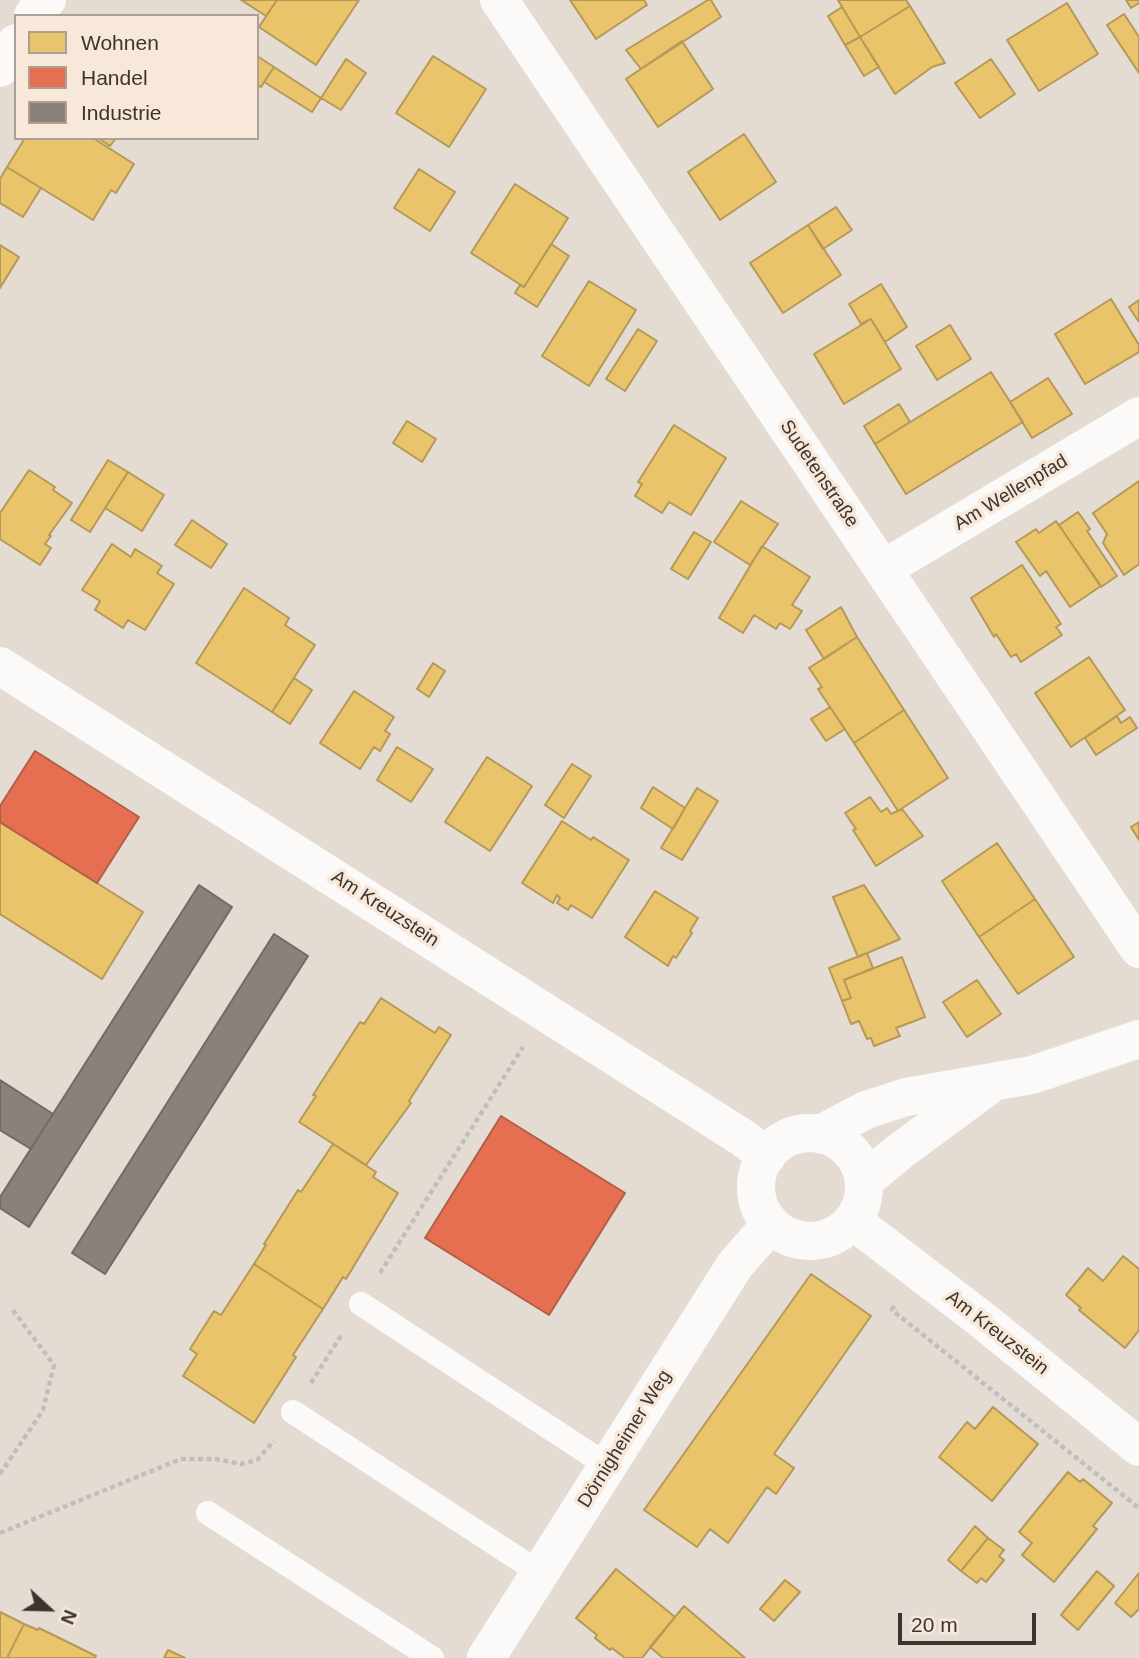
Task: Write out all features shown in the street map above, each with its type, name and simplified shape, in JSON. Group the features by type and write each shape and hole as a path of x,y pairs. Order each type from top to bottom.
{"street":[{"name":"Sudetenstraße","path":"499,0 1139,949"},
{"path":"0,68 14,46"},
{"name":"Am Wellenpfad","path":"883,569 1139,416"},
{"name":"Am Kreuzstein","path":"0,666 697,1109 766,1156"},
{"path":"820,1134 866,1110 906,1097 1032,1075 1139,1039"},
{"path":"864,1181 992,1084"},
{"path":"803,1133 820,1134 837,1140 860,1165 864,1181 863,1198 853,1221 845,1229 827,1239 806,1241 786,1236 771,1224 760,1206 756,1186 760,1166 766,1156 786,1139 803,1133"},
{"name":"Am Kreuzstein","path":"853,1221 981,1319 1139,1447"},
{"name":"Dörnigheimer Weg","path":"486,1658 735,1265 771,1224"}],"lane":[{"path":"361,1304 608,1466"},
{"path":"293,1412 540,1573"},
{"path":"208,1513 432,1658"}],"path":[{"path":"0,1533 181,1459 216,1459 241,1464 257,1460 271,1446 293,1412 528,1041"},
{"path":"0,1474 43,1410 54,1365 12,1309"}],"building: Wohnen":[{"path":"241,0 277,0 266,16"},
{"path":"277,0 359,0 316,65 259,27"},
{"path":"570,0 644,0 647,5 596,39"},
{"path":"711,0 721,17 641,69 626,50"},
{"path":"838,0 906,0 910,6 860,37"},
{"path":"1126,0 1139,0 1139,3 1131,8"},
{"path":"1067,3 1098,54 1039,91 1007,40"},
{"path":"910,6 945,63 932,67 895,94 860,37"},
{"path":"842,7 860,37 845,45 828,16"},
{"path":"1124,14 1139,37 1139,73 1107,25"},
{"path":"860,37 879,67 864,76 845,45"},
{"path":"682,41 713,89 658,127 626,79"},
{"path":"433,56 486,89 449,147 396,113"},
{"path":"259,57 274,67 261,87 259,86"},
{"path":"346,59 366,73 341,110 321,98"},
{"path":"991,59 1015,94 980,118 955,83"},
{"path":"274,67 321,98 312,112 264,82"},
{"path":"744,134 776,182 720,220 688,172"},
{"path":"24,140 96,140 134,164 116,193 111,190 93,220 7,167"},
{"path":"101,140 114,140 110,146"},
{"path":"7,167 41,188 23,217 0,203 0,179"},
{"path":"419,169 455,192 430,231 394,208"},
{"path":"515,184 568,218 524,287 471,253"},
{"path":"836,207 852,230 823,249 808,225"},
{"path":"808,225 841,275 783,313 750,263"},
{"path":"551,244 569,256 537,307 515,293 520,285 524,287"},
{"path":"0,245 19,257 0,288"},
{"path":"589,281 636,310 589,386 542,356"},
{"path":"881,284 907,327 885,342 871,319 861,324 849,304"},
{"path":"1111,299 1139,345 1139,352 1085,384 1055,334"},
{"path":"1139,300 1139,322 1129,307"},
{"path":"871,319 901,369 844,404 814,354"},
{"path":"950,325 971,359 937,380 916,346"},
{"path":"638,329 657,341 625,391 606,379"},
{"path":"991,372 1023,422 906,494 875,444"},
{"path":"1048,378 1072,414 1032,438 1010,402"},
{"path":"899,404 910,422 875,444 864,426"},
{"path":"407,421 436,439 422,462 393,443"},
{"path":"674,425 726,458 691,515 669,502 662,513 635,496 642,484 638,482"},
{"path":"108,460 128,472 90,532 71,520"},
{"path":"29,470 55,487 53,490 72,503 49,535 51,536 45,544 51,548 40,565 0,539 0,513"},
{"path":"128,472 164,495 142,531 105,508"},
{"path":"1139,481 1139,564 1124,575 1103,543 1107,534 1093,513"},
{"path":"741,501 778,524 750,565 714,542"},
{"path":"1078,512 1090,529 1087,531 1117,576 1101,587 1059,525"},
{"path":"192,520 227,544 211,568 175,545"},
{"path":"1056,521 1101,586 1070,607 1046,571 1040,576 1016,542 1036,529 1039,533"},
{"path":"694,532 711,542 688,579 671,569"},
{"path":"112,544 131,557 135,549 162,566 157,573 174,584 145,630 128,620 123,628 95,610 100,601 82,590"},
{"path":"762,546 810,577 792,605 802,611 790,629 780,623 776,629 754,615 743,633 719,618"},
{"path":"1022,565 1061,624 1056,627 1062,635 1021,662 1016,654 1011,657 996,634 994,637 971,598"},
{"path":"244,588 289,618 285,625 315,645 272,712 196,663"},
{"path":"841,607 857,637 824,659 806,630"},
{"path":"857,637 904,710 854,743 818,689 822,687 809,668"},
{"path":"1089,657 1125,710 1071,747 1035,693"},
{"path":"433,663 445,671 429,697 417,689"},
{"path":"294,678 312,690 290,724 272,712"},
{"path":"354,691 394,717 385,731 390,734 380,751 374,747 360,769 320,743"},
{"path":"830,707 845,729 826,741 811,719"},
{"path":"904,710 948,778 898,811 854,743"},
{"path":"1117,716 1121,723 1130,717 1137,728 1096,755 1085,738"},
{"path":"397,747 433,769 411,802 377,780"},
{"path":"487,757 532,786 490,851 445,822"},
{"path":"572,764 591,776 564,818 545,805"},
{"path":"653,787 685,808 673,829 641,808"},
{"path":"697,788 718,801 682,860 661,848"},
{"path":"870,797 881,812 887,808 891,814 902,809 923,836 876,866 845,813"},
{"path":"562,821 629,860 592,918 571,905 568,910 557,903 560,898 557,895 553,903 522,883"},
{"path":"0,822 143,912 102,979 0,914"},
{"path":"1139,822 1139,840 1131,827"},
{"path":"997,843 1035,899 979,937 942,881"},
{"path":"864,885 900,939 858,957 833,897"},
{"path":"655,891 698,918 690,931 692,933 668,966 625,937"},
{"path":"1035,899 1074,957 1018,994 979,937"},
{"path":"867,953 873,968 844,980 851,998 842,1001 829,968"},
{"path":"902,957 925,1017 896,1028 900,1036 874,1046 871,1038 867,1039 859,1021 851,1024 842,1001 851,998 844,980"},
{"path":"977,980 1001,1014 967,1037 943,1002"},
{"path":"381,998 435,1033 439,1027 451,1035 409,1101 411,1103 366,1165 299,1122 316,1096 313,1095 360,1022 364,1024"},
{"path":"333,1144 376,1172 373,1177 398,1193 346,1279 343,1277 323,1309 254,1264 298,1190 301,1192"},
{"path":"1123,1256 1139,1269 1139,1330 1125,1348 1079,1310 1081,1308 1066,1295 1088,1268 1103,1281"},
{"path":"254,1264 323,1309 254,1423 183,1376 197,1354 190,1349 214,1311 221,1315"},
{"path":"811,1274 871,1316 774,1454 794,1468 776,1494 767,1487 728,1543 710,1529 697,1547 644,1510"},
{"path":"993,1407 1038,1444 992,1501 939,1457 967,1422 975,1429"},
{"path":"1068,1472 1080,1482 1083,1479 1112,1503 1093,1526 1097,1529 1054,1582 1022,1555 1032,1543 1019,1532"},
{"path":"975,1526 988,1538 961,1571 948,1560"},
{"path":"988,1538 1004,1550 999,1556 1004,1560 986,1582 981,1578 977,1583 961,1571"},
{"path":"616,1569 675,1617 642,1658 625,1658 612,1648 610,1650 576,1618"},
{"path":"1097,1571 1114,1586 1078,1630 1061,1615"},
{"path":"1139,1573 1139,1609 1131,1617 1115,1603"},
{"path":"785,1580 800,1592 774,1621 760,1609"},
{"path":"684,1606 745,1658 663,1658 650,1647"},
{"path":"0,1612 24,1624 7,1658 0,1658"},
{"path":"24,1624 38,1630 39,1628 96,1656 7,1658"},
{"path":"168,1650 185,1658 164,1658"}],"building: Handel":[{"path":"35,751 139,817 97,883 0,822 0,806"},
{"path":"501,1116 625,1193 549,1315 425,1238"}],"building: Industrie":[{"path":"199,885 232,907 29,1227 0,1208 0,1197"},
{"path":"274,934 308,956 105,1274 72,1253"},
{"path":"0,1080 53,1114 31,1149 0,1130"}]}
